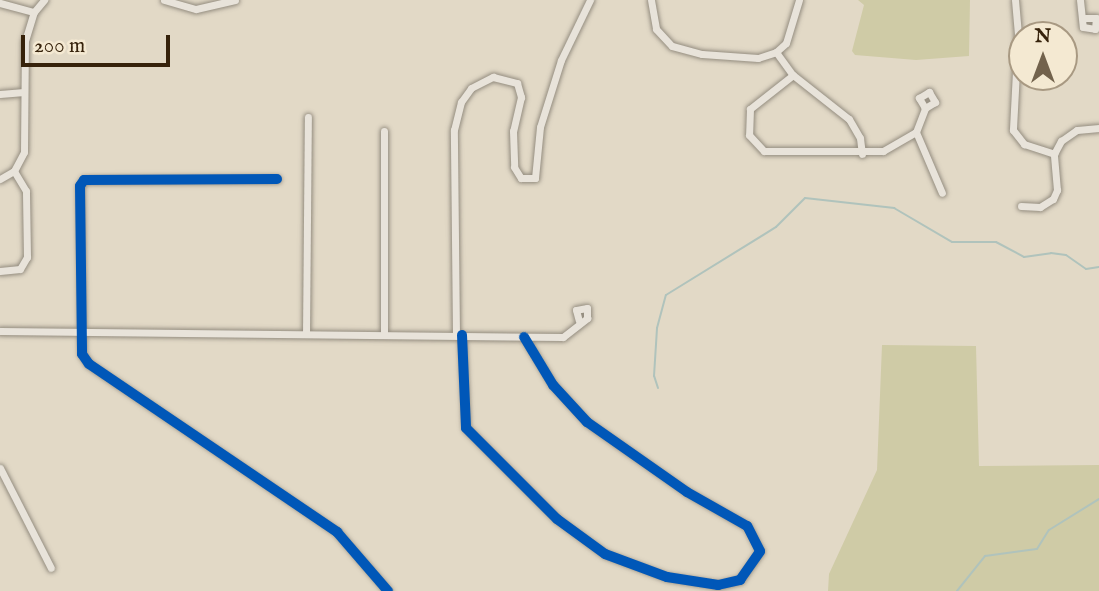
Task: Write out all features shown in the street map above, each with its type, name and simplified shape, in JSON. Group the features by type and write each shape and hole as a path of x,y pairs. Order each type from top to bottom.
{"street":[{"path":"0,179 14,171 24,152 25,41 34,12 44,0"},
{"path":"164,0 196,9 235,0"},
{"path":"524,337 553,385 587,422 687,492 738,518 753,535 759,547 756,561 730,585 687,582 623,562 586,543 557,519 466,428 459,335 454,130 461,102 471,88 499,76 514,80 521,91 513,160 518,176 525,179 538,175 540,127 561,60 590,0"},
{"path":"651,0 656,29 672,46 702,54 758,58 776,52 789,37 799,0"},
{"path":"1015,0 1018,33 1013,130 1024,144 1054,154"},
{"path":"1080,0 1085,18"},
{"path":"0,4 34,12"},
{"path":"776,52 793,75 849,119 860,138 862,154"},
{"path":"793,75 750,109 749,135 759,149 862,154 892,148 916,132 925,108"},
{"path":"0,94 24,92"},
{"path":"306,334 308,117"},
{"path":"1021,206 1045,205 1056,195 1054,154 1070,134 1099,128"},
{"path":"383,131 383,334"},
{"path":"916,132 942,193"},
{"path":"0,271 20,269 27,257 26,191 14,171"},
{"path":"277,179 94,178 80,186 82,354 89,364 337,532 388,591"},
{"path":"0,331 80,330 162,335 564,337 579,321"},
{"path":"0,468 51,568"}],"shaded area":[{"path":"858,0 970,0 969,56 916,60 855,55 852,51 864,5"},
{"path":"882,345 976,346 979,466 1099,465 1099,591 828,591 829,574 877,470"}],"waterway":[{"path":"658,388 654,376 657,328 666,295 776,227 805,198 894,208 952,242 996,242 1024,257 1051,253 1066,255 1086,269 1099,267"},
{"path":"957,591 985,556 1037,549 1049,530 1099,499"}],"cycle path":[{"path":"277,179 84,180 80,186 82,354 89,364 337,532 388,591"},
{"path":"462,335 466,428 557,519 605,554 667,577 718,585 740,580 760,551 747,526 687,492 587,422 553,385 524,337"}]}
